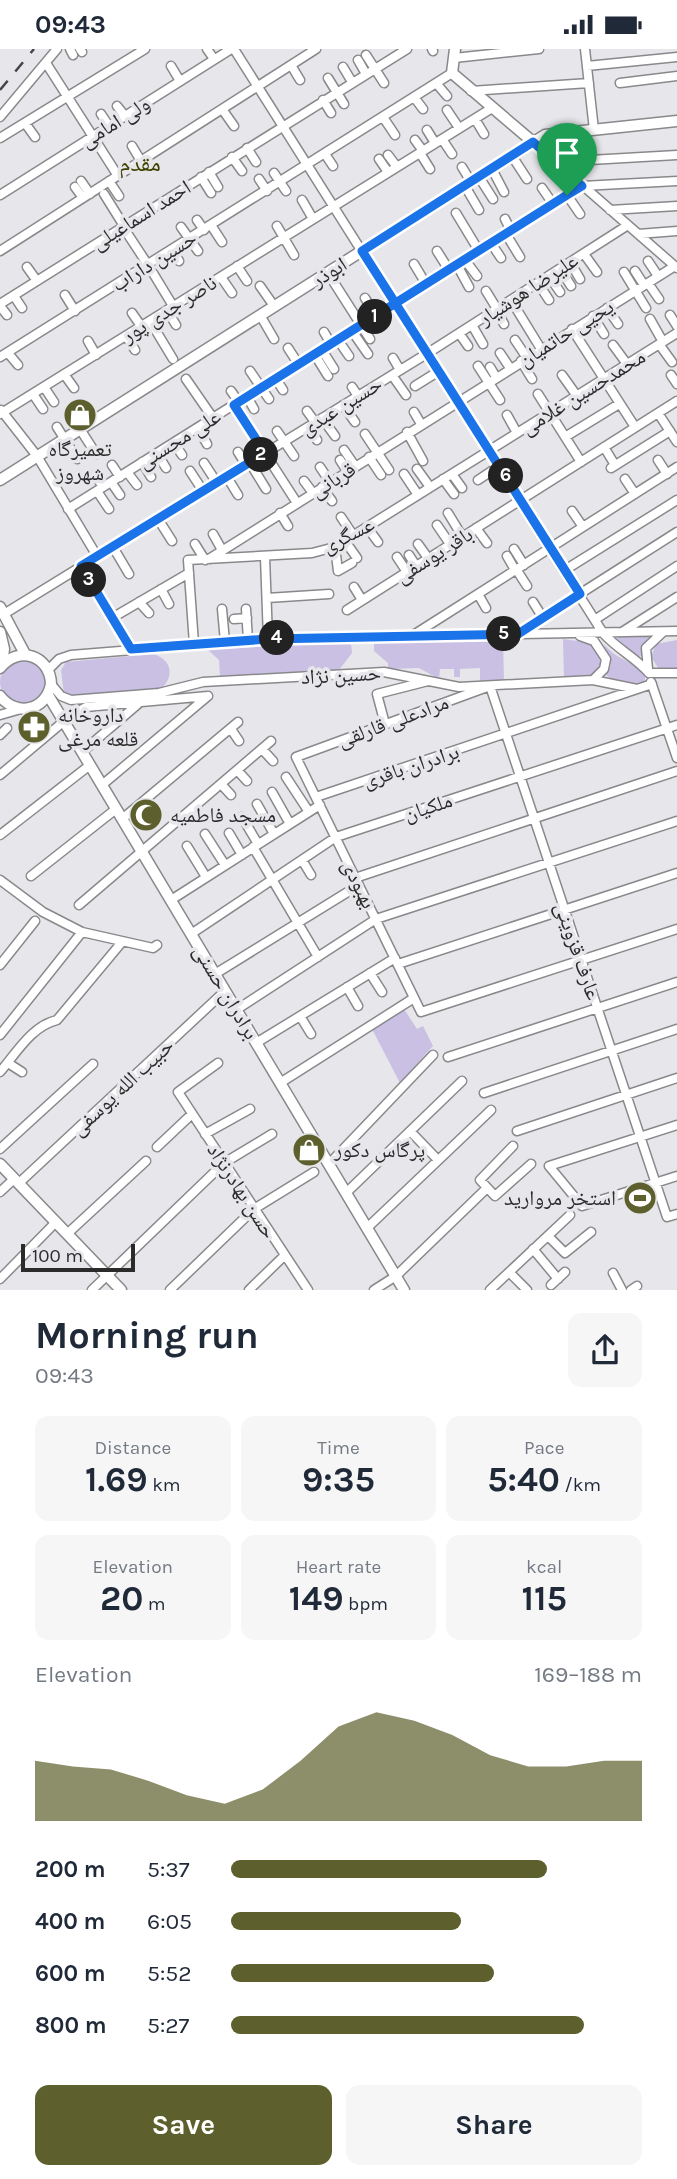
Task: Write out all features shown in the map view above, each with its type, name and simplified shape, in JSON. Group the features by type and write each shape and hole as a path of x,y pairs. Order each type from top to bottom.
{"main road":[{"path":"455,53 452,73 533,142"},
{"name":"ابوذر","path":"0,480 545,135 677,121"},
{"path":"2,610 25,654"},
{"path":"0,632 4,649 1,666"},
{"path":"0,696 7,704 21,709 35,707 48,695 51,684 48,670 39,659 25,654 8,659 1,666"},
{"name":"برادران حسنی","path":"48,695 404,1290"},
{"path":"0,1164 121,1290"}],"street":[{"path":"0,117 57,49"},
{"path":"0,138 145,49"},
{"path":"207,49 214,59"},
{"path":"233,49 603,633 617,648 640,663 649,673 677,673"},
{"name":"ولی امامی","path":"0,195 233,49"},
{"path":"0,251 316,49"},
{"path":"455,53 539,49"},
{"path":"585,49 594,130"},
{"name":"احمد اسماعیلی","path":"0,305 155,212 205,174 402,50"},
{"path":"366,55 384,83"},
{"path":"587,65 677,57"},
{"path":"358,60 366,74"},
{"path":"46,63 118,176"},
{"path":"291,65 300,81"},
{"path":"171,66 180,81"},
{"path":"343,67 352,82"},
{"name":"حسین داراب","path":"4,355 75,310 150,269 172,250 452,73"},
{"path":"620,83 677,76"},
{"path":"328,78 344,104"},
{"path":"436,83 447,96"},
{"path":"471,91 589,83"},
{"path":"414,97 423,109"},
{"path":"323,100 331,113"},
{"path":"40,101 46,110"},
{"path":"117,106 125,116"},
{"name":"ناصر جدی پور","path":"1,411 33,394 492,108"},
{"path":"222,109 234,126"},
{"path":"447,110 459,128"},
{"path":"102,114 109,126"},
{"path":"383,117 395,135"},
{"path":"475,119 484,134"},
{"path":"25,123 35,137"},
{"path":"427,130 453,154"},
{"path":"415,140 430,169"},
{"path":"533,142 674,263"},
{"path":"132,146 141,160"},
{"path":"247,148 256,162"},
{"path":"325,154 333,166"},
{"path":"388,155 397,167"},
{"path":"555,162 677,155"},
{"path":"512,156 527,179"},
{"path":"232,157 242,171"},
{"path":"379,159 388,172"},
{"path":"462,167 472,181 492,199"},
{"path":"492,169 504,192"},
{"path":"274,173 286,191"},
{"path":"205,174 215,190"},
{"path":"259,179 267,191"},
{"path":"109,181 118,196"},
{"path":"472,181 480,210"},
{"path":"582,186 677,181"},
{"path":"78,184 87,196"},
{"name":"علی محسنی","path":"68,509 582,186"},
{"path":"542,188 553,204"},
{"path":"104,194 150,269 176,325"},
{"path":"567,195 580,214"},
{"path":"302,200 313,219"},
{"path":"610,210 677,206"},
{"path":"456,213 479,251"},
{"path":"505,219 520,257"},
{"path":"197,220 222,242"},
{"name":"علیرضا هوشیار","path":"428,353 628,225"},
{"path":"277,226 294,255"},
{"path":"181,227 198,251"},
{"path":"638,234 677,231"},
{"path":"491,243 501,258"},
{"path":"172,250 179,261"},
{"path":"437,251 469,287"},
{"path":"584,254 597,272"},
{"path":"465,260 477,276"},
{"path":"648,261 658,277"},
{"path":"570,262 580,279"},
{"name":"یحیی حاتمیان","path":"457,401 658,277 674,263"},
{"path":"414,264 426,284"},
{"path":"237,266 247,281"},
{"path":"27,267 37,281"},
{"path":"560,269 571,286"},
{"path":"635,271 659,299"},
{"path":"624,272 646,308"},
{"path":"549,276 560,292"},
{"path":"221,277 232,293"},
{"path":"333,281 370,339"},
{"path":"538,283 549,300"},
{"path":"260,286 274,306"},
{"path":"486,292 504,324"},
{"path":"65,295 75,310"},
{"path":"14,296 22,308"},
{"path":"365,298 376,316"},
{"path":"511,300 541,349"},
{"path":"0,305 7,315"},
{"path":"607,308 618,324"},
{"path":"132,313 141,326"},
{"path":"260,315 274,339"},
{"path":"670,315 677,326"},
{"path":"593,316 604,334"},
{"path":"650,319 672,362"},
{"path":"150,321 173,359"},
{"path":"472,325 484,344"},
{"path":"572,329 635,427"},
{"path":"352,331 368,354"},
{"path":"324,332 349,356"},
{"path":"459,333 468,346"},
{"name":"محمدحسین غلامی","path":"489,450 677,333"},
{"path":"126,336 135,350"},
{"path":"515,340 532,379"},
{"path":"88,341 96,355"},
{"path":"613,345 627,364"},
{"path":"288,348 299,365"},
{"path":"318,352 331,372"},
{"name":"حسین عبدی","path":"2,610 113,547 428,353"},
{"path":"500,353 510,368"},
{"path":"4,355 18,365"},
{"path":"393,358 406,395"},
{"path":"478,366 492,379"},
{"path":"490,367 500,400"},
{"path":"250,371 269,399"},
{"path":"415,386 439,371"},
{"path":"64,374 74,388"},
{"path":"562,375 577,396"},
{"path":"671,375 677,384"},
{"path":"186,379 213,418"},
{"path":"276,379 283,390"},
{"path":"44,387 54,402"},
{"path":"352,387 358,396"},
{"path":"231,391 240,401 265,453 297,503"},
{"path":"33,394 43,409"},
{"path":"538,394 580,462"},
{"path":"240,401 254,409"},
{"name":"قربانی","path":"207,559 457,401"},
{"name":"باقر یوسفی","path":"347,610 677,401"},
{"path":"565,437 620,404"},
{"path":"343,405 355,422"},
{"path":"1,411 37,456 97,556"},
{"path":"307,411 315,422 335,436"},
{"path":"414,412 421,424"},
{"path":"604,447 613,467 674,435 658,413"},
{"path":"507,415 517,433"},
{"path":"315,422 317,440"},
{"path":"183,425 189,433"},
{"path":"57,427 77,459"},
{"path":"198,428 207,444"},
{"path":"80,429 96,454"},
{"path":"277,431 294,456"},
{"path":"407,432 423,461"},
{"path":"365,434 377,451 385,473 369,457"},
{"path":"174,443 183,455"},
{"path":"344,450 351,468"},
{"name":"عسگری","path":"189,573 188,560 312,553 335,547 489,450"},
{"path":"238,452 266,489"},
{"path":"157,453 166,468"},
{"path":"340,460 351,468"},
{"path":"658,460 667,474"},
{"path":"142,463 151,477"},
{"path":"204,463 217,483"},
{"path":"113,465 137,485"},
{"path":"478,480 499,466"},
{"path":"320,467 332,501"},
{"path":"412,635 677,467"},
{"path":"417,469 430,487"},
{"path":"190,471 203,491"},
{"path":"404,474 418,495"},
{"path":"452,474 461,488"},
{"path":"95,475 104,486 120,495"},
{"path":"227,477 238,495"},
{"path":"443,479 454,494"},
{"path":"625,479 635,494"},
{"path":"304,481 313,493"},
{"path":"104,486 108,509"},
{"path":"565,570 677,500"},
{"path":"572,511 583,527"},
{"path":"280,513 288,526"},
{"path":"448,513 462,536"},
{"path":"341,517 353,535"},
{"path":"158,519 172,541"},
{"path":"437,525 450,544"},
{"path":"367,527 378,542"},
{"path":"476,528 487,543"},
{"path":"518,634 677,532"},
{"path":"213,534 222,550"},
{"path":"335,547 338,571 354,561 345,541"},
{"path":"195,544 207,559"},
{"path":"418,544 428,558"},
{"path":"113,547 129,574"},
{"path":"514,549 518,568 527,586"},
{"path":"409,555 416,566"},
{"path":"507,556 518,568"},
{"path":"265,557 268,639"},
{"path":"397,557 407,572"},
{"path":"81,566 131,649"},
{"path":"596,619 677,566"},
{"path":"112,618 189,573 194,644"},
{"path":"354,587 362,600"},
{"path":"162,589 169,604"},
{"path":"267,598 329,594"},
{"path":"478,594 486,608"},
{"path":"622,632 677,597"},
{"path":"139,602 149,613"},
{"path":"533,602 543,618"},
{"path":"222,609 225,642"},
{"path":"234,619 246,613 248,640"},
{"path":"48,670 58,659 71,655 248,640 677,631"},
{"path":"663,632 646,649 652,684 677,758"},
{"path":"566,633 594,641 603,653 604,669 593,680"},
{"name":"حسین نژاد","path":"51,684 61,696 71,700 159,693 203,682 384,672 459,687 593,680 636,689"},
{"path":"385,724 377,694 430,681"},
{"name":"برادران باقری","path":"170,900 309,812 318,801 652,684"},
{"name":"مرادعلی قارلقی","path":"296,757 490,686"},
{"name":"عارف قزوینی","path":"490,686 667,1217 677,1214"},
{"path":"132,696 138,704"},
{"path":"0,775 86,707 208,696 102,785"},
{"path":"82,752 138,704"},
{"path":"0,715 21,709"},
{"path":"30,876 119,814 234,725 239,741"},
{"name":"ملکیان","path":"191,934 335,837 677,725"},
{"path":"79,905 271,741"},
{"path":"262,749 273,761"},
{"name":"بهبودی","path":"296,757 421,1012 581,960"},
{"path":"0,835 90,765"},
{"path":"237,770 247,781"},
{"path":"215,974 357,881 677,771"},
{"path":"286,777 309,812"},
{"path":"221,784 231,795"},
{"path":"272,792 290,824"},
{"path":"257,804 274,834"},
{"path":"242,817 272,880 318,957"},
{"path":"236,1010 376,919 677,821"},
{"path":"229,833 242,855"},
{"path":"205,834 225,865"},
{"path":"187,846 206,877"},
{"path":"302,860 311,875"},
{"path":"256,1043 370,973 396,961 677,873"},
{"path":"0,880 43,912 82,932 153,948 157,945"},
{"path":"0,965 35,921"},
{"path":"581,960 677,929"},
{"path":"0,1035 82,932"},
{"path":"0,1072 44,1023 54,1021 122,942"},
{"path":"370,973 382,992"},
{"path":"448,1057 677,982"},
{"path":"347,987 358,1006"},
{"name":"حبیب الله یوسفی","path":"0,1192 16,1181 225,991"},
{"path":"280,1083 414,998"},
{"path":"300,1016 311,1034"},
{"path":"484,1093 677,1029"},
{"path":"329,1164 433,1055"},
{"path":"8,1063 22,1072"},
{"name":"حسن بهادرنژاد","path":"218,1063 178,1092 308,1290"},
{"path":"0,1149 93,1064"},
{"path":"517,1131 677,1078"},
{"path":"346,1193 462,1081"},
{"path":"205,1134 250,1109"},
{"path":"367,1228 491,1110"},
{"path":"156,1147 192,1114"},
{"path":"677,1125 549,1166 582,1206 677,1176"},
{"path":"410,1132 438,1160"},
{"path":"92,1290 223,1163 272,1134"},
{"path":"513,1146 481,1178 487,1188 498,1196 531,1164"},
{"path":"67,1234 146,1161"},
{"path":"170,1290 254,1209 313,1172"},
{"path":"374,1290 396,1276 487,1188"},
{"path":"490,1290 570,1215"},
{"path":"0,1279 56,1222"},
{"path":"548,1235 565,1253 591,1231"},
{"path":"533,1249 554,1282 565,1272"},
{"path":"249,1290 284,1256"},
{"path":"509,1272 527,1290"},
{"path":"613,1273 622,1290"}],"shaded area":[{"path":"619,637 651,637 640,657 624,651 615,640"},
{"path":"563,639 591,643 601,659 602,669 587,677 564,679"},
{"path":"503,640 504,681 480,681 480,668 460,669 460,677 454,677 454,669 440,669 439,679 419,668 388,669 388,663 374,651 374,643"},
{"path":"677,640 677,671 659,669 651,657 656,644"},
{"path":"351,643 352,653 339,670 220,676 219,660 207,649"},
{"path":"604,644 640,670 645,681 625,684 606,675 611,665"},
{"path":"153,654 164,660 169,668 169,678 162,688 72,698 64,694 61,670 66,662"},
{"path":"23,659 39,666 46,682 39,698 23,705 7,698 0,682 7,666"},
{"path":"404,1009 417,1029 423,1026 433,1046 400,1083 372,1029"}],"railway":[{"path":"0,90 34,49"}],"place":[{"name":"تعمیرگاه شهروز","path":"80,415"},
{"name":"داروخانه قلعه مرغی","path":"34,727"},
{"name":"مسجد فاطمیه","path":"146,815"},
{"name":"پرگاس دکور","path":"309,1150"},
{"name":"استخر مروارید","path":"640,1198"}],"district":[{"name":"مقدم","path":"140,163"}],"route":[{"path":"567,195 396,303 234,405 265,453 81,566 131,649 268,639 518,634 580,594 428,353 396,303 362,251 533,142 582,186 567,195"}]}
